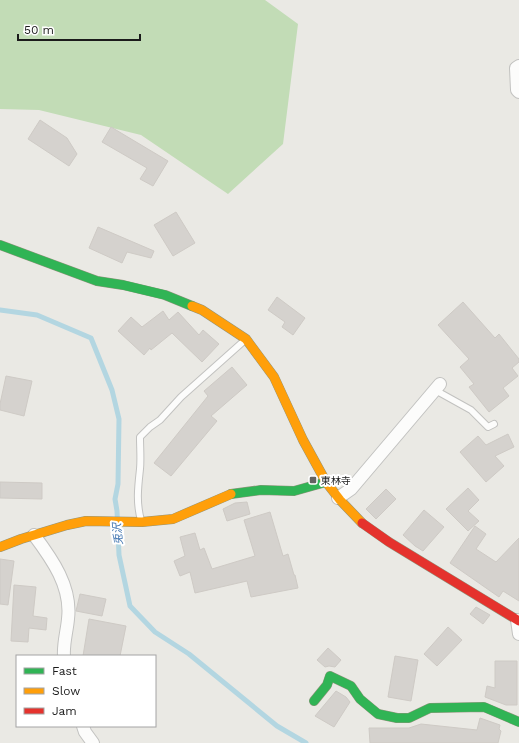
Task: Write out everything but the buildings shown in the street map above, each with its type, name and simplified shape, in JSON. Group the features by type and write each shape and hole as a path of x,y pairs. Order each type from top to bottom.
{"street":[{"path":"519,66 516,68 517,90 519,92"},
{"path":"0,245 96,281 123,285 165,295 202,310 246,339 274,377 303,440 326,482 338,498 362,523 389,542 518,621 519,634"},
{"path":"338,498 351,489 438,387"},
{"path":"0,547 67,525 86,521 142,522 173,519 233,493 261,490 294,491 326,482"},
{"path":"34,535 61,577 68,599 69,618 64,655"},
{"path":"314,701 330,676 350,686 360,700 378,714 397,718 409,718 430,708 484,707 519,722"},
{"path":"83,727 93,743"}],"lane":[{"path":"142,522 138,510 137,495 140,468 140,437 246,339"},
{"path":"438,387 443,393 471,410 488,428 494,424"}],"green space":[{"path":"0,0 265,0 298,24 283,144 228,194 141,135 39,110 0,109"}],"waterway":[{"name":"兎沢","path":"0,310 37,315 91,338 112,390 119,419 118,484 115,499 119,555 130,606 155,632 189,654 277,726 306,743"}],"traffic: fast":[{"path":"0,245 97,281 123,285 165,295 192,306"},
{"path":"231,494 261,490 294,491 326,482"},
{"path":"314,701 327,685 330,676 351,686 360,699 378,714 397,718 409,718 430,708 484,707 519,722"}],"traffic: slow":[{"path":"192,306 202,310 246,339 274,377 303,440 326,482 340,500 362,523"},
{"path":"0,547 67,525 86,521 142,522 173,519 231,494"}],"traffic: jam":[{"path":"362,523 389,542 519,621"}],"place":[{"name":"東林寺","path":"313,480"}]}
